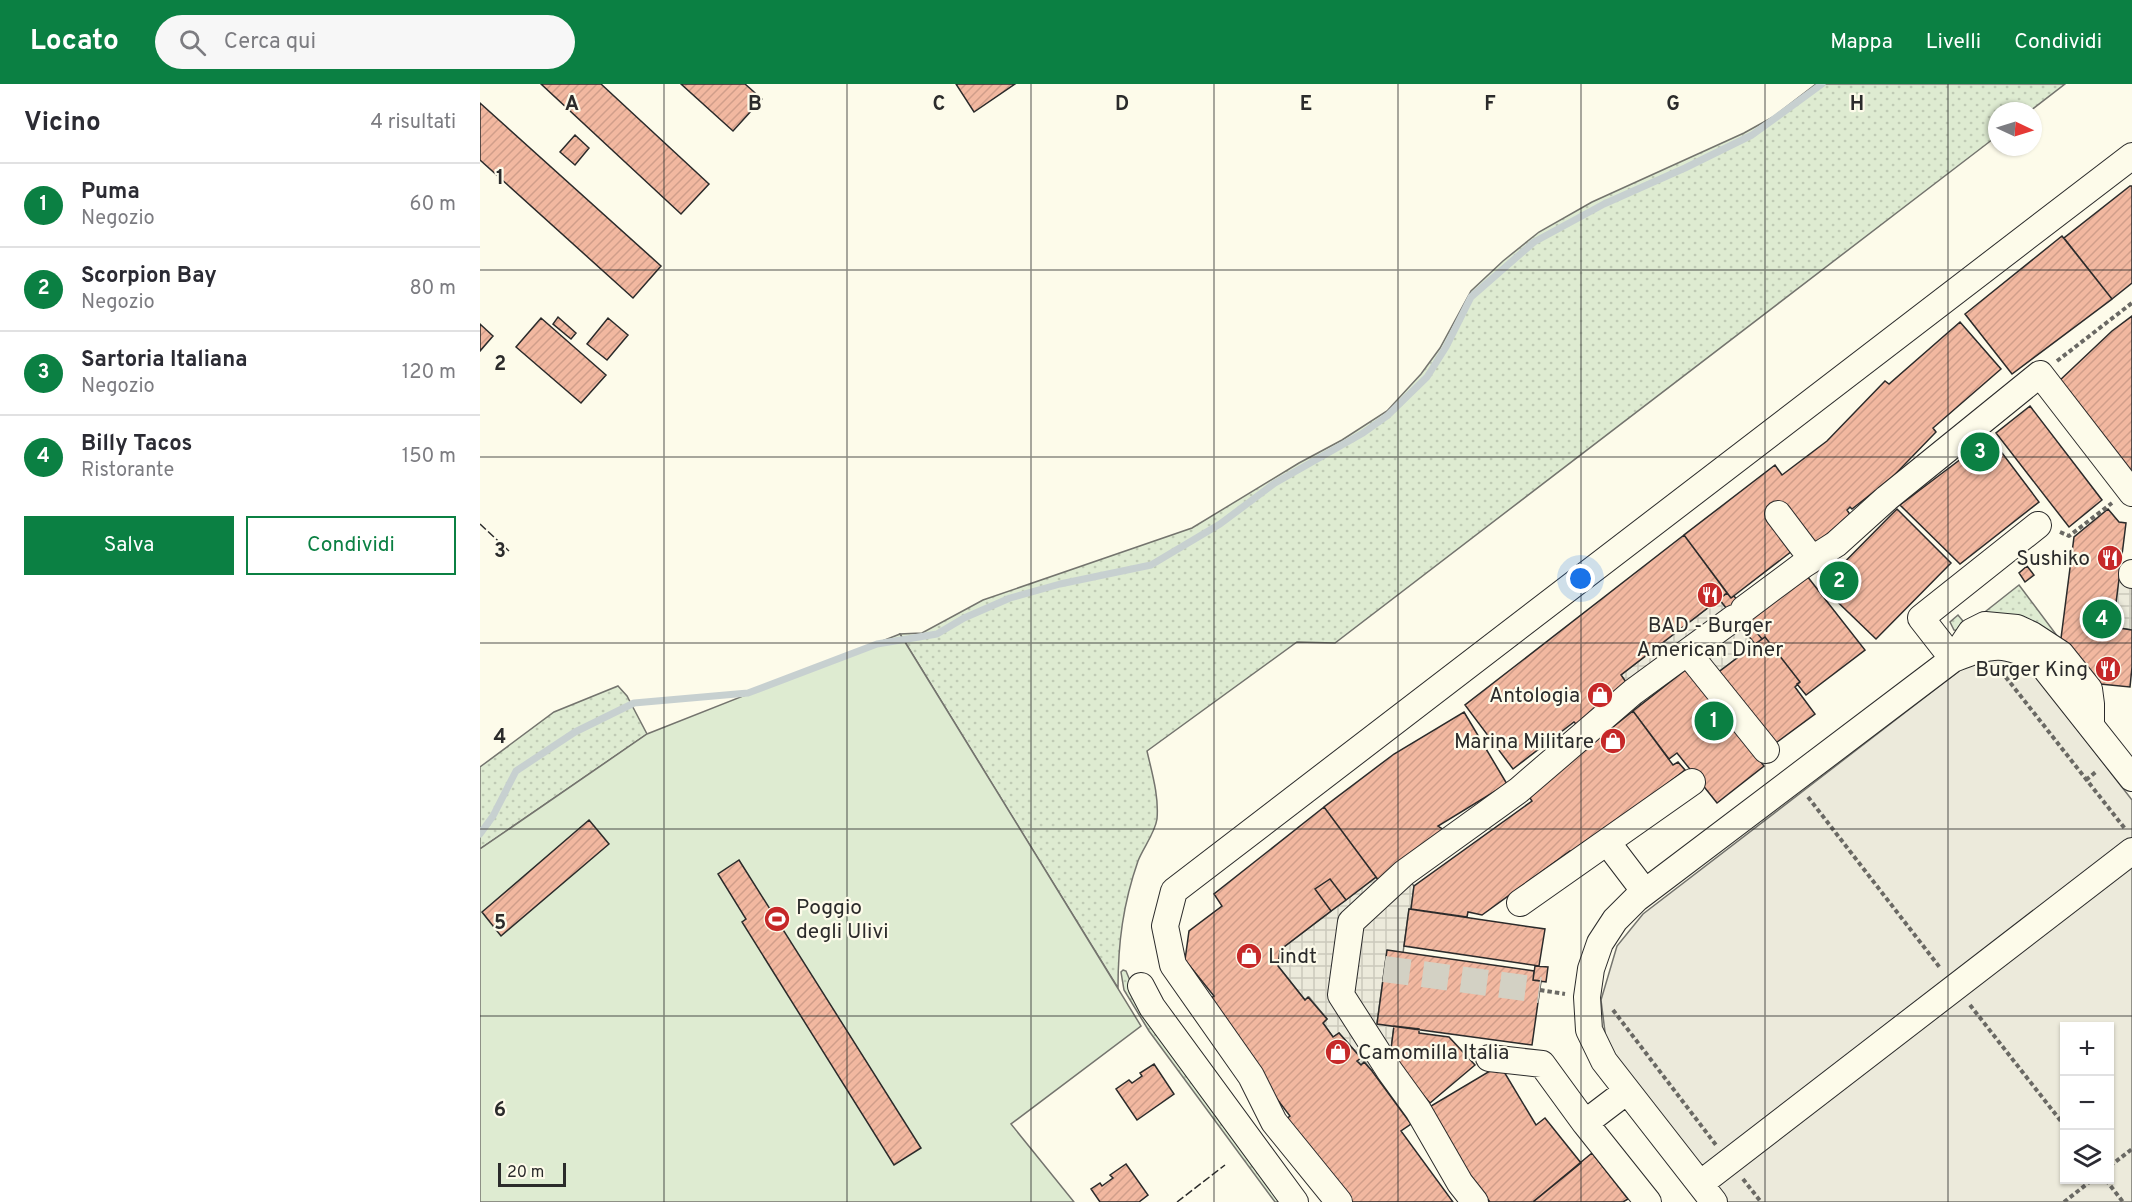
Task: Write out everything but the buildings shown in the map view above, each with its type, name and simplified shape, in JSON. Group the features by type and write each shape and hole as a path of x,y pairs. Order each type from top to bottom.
{"street":[{"path":"1339,1202 1274,1122 1251,1076 1173,965 1166,926 1174,891 2132,156"},
{"path":"1475,1202 1460,1183 1418,1110 1389,1070 1341,995 1351,922 1404,873 1519,790 1633,693 1812,559 1836,544 1887,498 2040,374 2131,491"},
{"path":"1778,514 1812,559"},
{"path":"1953,659 1921,618 2038,525"},
{"path":"2132,778 2091,726 2089,689 2061,654 2017,628 1985,625 1971,632 1953,659 1645,892 1615,920 1600,943 1590,969 1587,997 1589,1030 1604,1061 1707,1193 1730,1162 2132,851"},
{"path":"1688,653 1766,750"},
{"path":"1520,903 1692,782"},
{"path":"1607,842 1645,892"},
{"path":"1185,984 1146,997 1295,1202"},
{"path":"1489,1058 1542,1064 1585,1123 1648,1202"},
{"path":"1585,1123 1627,1091"}],"path":[{"path":"2040,374 2132,303"},
{"path":"2038,525 2069,536 2131,491"},
{"path":"1998,668 2132,838"},
{"path":"2086,780 2103,767"},
{"path":"1805,793 2060,1120"},
{"path":"1540,990 1574,995"},
{"path":"1611,1008 1761,1202"},
{"path":"2114,1162 2132,1149"},
{"path":"2064,1202 2086,1184"},
{"path":"2110,1184 2124,1202"}],"green space":[{"path":"1816,84 2065,84 2042,102 1988,102 1988,143 1335,643 1297,642 1147,751 1156,793 1157,819 1154,830 1138,861 1125,908 1120,939 1118,988 900,634 922,633 983,600 1192,528 1299,463 1342,440 1387,411 1421,374 1440,348 1471,291 1539,232 1592,202 1744,133 1773,117"},
{"path":"2019,585 2061,641 1954,630 1950,622 1958,615 1967,626"},
{"name":"Poggio degli Ulivi","path":"900,634 1141,1026 1011,1124 1074,1202 480,1202 480,849 647,734"},
{"path":"618,686 627,696 647,734 480,849 480,767 554,712"},
{"path":"1126,971 1131,983 1283,1202 1275,1202 1149,1031 1124,990 1121,972"}],"shaded area":[{"path":"2119,573 2132,575 2132,630 2113,627"},
{"path":"1719,599 1755,644 1702,685 1641,705 1621,675"},
{"path":"1984,656 2009,660 2031,670 2132,800 2132,1202 1727,1202 1607,1048 1601,1000 1617,946 1643,914 1963,668"},
{"path":"1398,866 1414,886 1403,953 1387,951 1377,1023 1394,1026 1390,1057 1372,1071 1365,1062 1361,1065 1357,1061 1361,1058 1339,1033 1333,1037 1323,1023 1327,1019 1309,997 1305,1000 1278,966 1280,950 1376,877 1378,880"}],"waterway":[{"path":"480,834 493,816 516,771 575,732 634,703 748,693 877,644 937,634 964,618 1010,598 1060,584 1151,565 1220,524 1275,483 1363,433 1387,416 1427,377 1446,347 1471,297 1534,242 1604,204 1752,135 1822,84"}],"tunnel":[{"path":"1384,969 1540,990"}],"fence":[{"path":"480,524 509,551"},
{"path":"1177,1202 1225,1165"}],"place":[{"name":"Sartoria Italiana","path":"1980,452"},
{"name":"Sushiko","path":"2110,558"},
{"name":"Scorpion Bay","path":"1839,581"},
{"name":"BAD - Burger American Diner","path":"1710,595"},
{"name":"Billy Tacos","path":"2102,619"},
{"name":"Burger King","path":"2108,669"},
{"name":"Antologia","path":"1600,695"},
{"name":"Puma","path":"1714,721"},
{"name":"Marina Militare","path":"1613,741"},
{"name":"Poggio degli Ulivi","path":"777,919"},
{"name":"Lindt","path":"1249,956"},
{"name":"Camomilla Italia","path":"1338,1052"}]}
